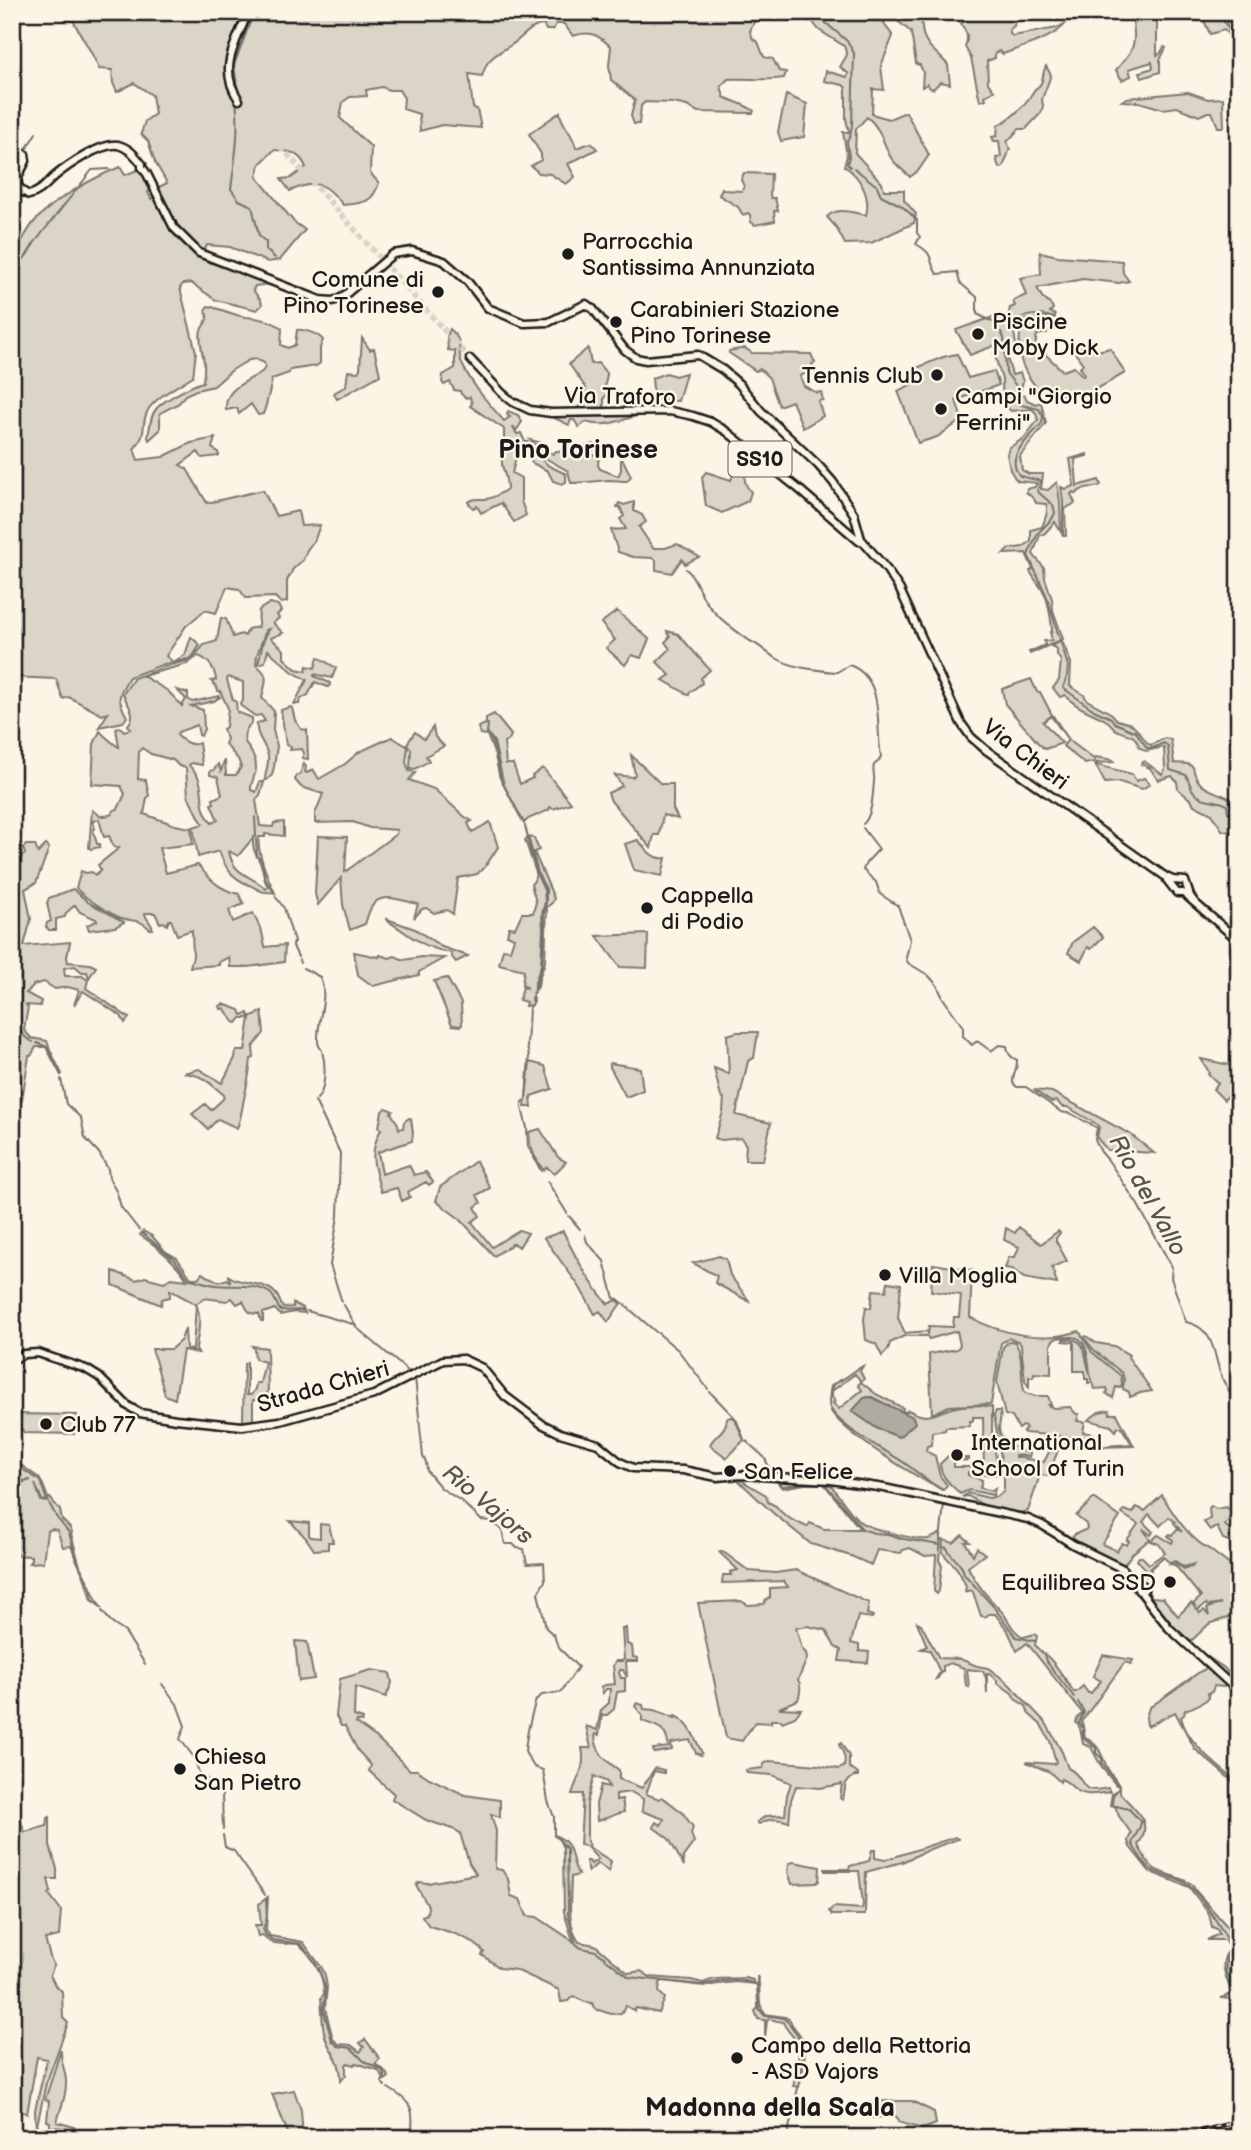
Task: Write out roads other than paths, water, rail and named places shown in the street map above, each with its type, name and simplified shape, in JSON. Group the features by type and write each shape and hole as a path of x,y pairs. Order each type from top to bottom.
{"main road":[{"path":"239,100 229,81 229,65 248,12"},
{"name":"Via Chieri","path":"12,148 25,154 26,162 18,174 18,183 20,190 29,195 36,194 60,172 104,147 120,146 139,159 174,228 199,253 323,300 337,300 394,254 412,251 444,261 467,281 488,308 524,323 549,322 586,304 631,355 641,360 698,355 723,370 824,472 849,506 854,514 853,529 900,590 961,723 971,737 1166,877 1175,884 1177,892 1185,891"},
{"name":"Via Traforo","path":"470,359 502,393 530,410 551,413 670,411 711,422 837,521 853,529"},
{"name":"Via Chieri","path":"1175,884 1185,881 1185,891 1195,903 1237,941"},
{"name":"Strada Chieri","path":"12,1360 24,1353 38,1353 86,1369 99,1377 137,1412 242,1426 280,1421 374,1395 443,1360 469,1361 481,1368 505,1396 542,1424 560,1433 598,1444 625,1465 641,1469 683,1470 711,1477 741,1475 859,1484 1028,1519 1042,1525 1074,1545 1123,1569 1141,1588 1169,1628 1239,1692"}],"waterway":[{"path":"238,92 234,65 254,12"},
{"path":"813,12 847,41 854,53 852,125 847,141 847,164 850,167"},
{"path":"1217,12 1230,31 1239,38"},
{"path":"236,100 237,134 231,189 239,200 252,206 259,236 266,242 266,250 275,258"},
{"path":"25,151 36,133"},
{"path":"12,158 21,154"},
{"path":"854,168 877,186 881,195 902,206 917,220 917,233 920,237 916,244 929,255 937,274 957,272 960,283 977,297 977,314 997,324"},
{"path":"12,264 23,260 92,170 109,169"},
{"path":"1001,332 1004,338 1006,373 1017,387 1013,400 1017,404 1039,409 1043,416 1042,423 1020,448 1015,461 1020,476 1041,481 1037,491 1053,505 1055,513 1038,533 1028,555 1047,597 1068,666 1063,688 1115,723 1136,732 1147,748 1164,743 1168,746 1170,770 1186,775 1197,795 1227,805 1228,812 1239,818"},
{"name":"Rio del Vallo","path":"686,569 711,609 750,641 788,664 836,672"},
{"name":"Rio del Vallo","path":"837,672 849,665 861,671 869,680 877,704 881,756 874,765 872,805 863,824"},
{"path":"488,724 487,733 494,743 501,780 524,824"},
{"name":"Rio Vajors","path":"255,817 257,856 262,861 265,879 274,892"},
{"path":"525,826 538,877 545,890 546,902 543,915 542,965 532,998 534,1002 529,1008 526,1099 522,1103 528,1146 541,1171"},
{"name":"Rio del Vallo","path":"863,828 879,849 863,870 876,882 880,894 898,906 910,940 906,958 908,963 928,975 937,985 963,1027 963,1036 972,1045 977,1041 991,1051 999,1045 1007,1046 1010,1055 1017,1060 1013,1080 1017,1087 1026,1087 1061,1112 1072,1114 1097,1128 1095,1140 1138,1205 1172,1267 1171,1278 1186,1322 1196,1325 1208,1337 1222,1378 1239,1413"},
{"name":"Rio Vajors","path":"275,896 284,908 298,957"},
{"name":"Rio Vajors","path":"303,968 320,977 323,993 318,1044 325,1070 322,1090 317,1099"},
{"path":"12,1021 26,1038 33,1042"},
{"path":"37,1043 47,1047 61,1075"},
{"path":"61,1079 66,1104 81,1118 85,1138 99,1153 108,1169 121,1207 139,1230"},
{"name":"Rio Vajors","path":"315,1101 340,1153 338,1216 330,1265 342,1302"},
{"path":"547,1181 567,1213"},
{"path":"569,1216 580,1229"},
{"path":"142,1233 175,1260 189,1279 216,1285 258,1288 270,1293 281,1311 304,1310"},
{"path":"585,1235 587,1242 604,1261 614,1298 656,1332"},
{"name":"Rio Vajors","path":"344,1305 357,1328 415,1377 423,1457 427,1471 441,1488 461,1501 481,1520 490,1521 502,1530 505,1544 524,1549 527,1564 544,1563 545,1581 538,1593 546,1628 554,1635 562,1651 578,1667 561,1692 542,1695 536,1700 525,1752 534,1767 543,1770 548,1801 554,1817 554,1834 567,1849 568,1915 576,1944 581,1948 596,1951 629,1977 701,1985 736,1980 757,1985 759,2009 765,2016 786,2020 796,2032 801,2044 799,2080 787,2138"},
{"path":"307,1311 353,1324"},
{"path":"658,1333 678,1350 708,1389"},
{"path":"841,1380 831,1386 830,1391 829,1406 836,1416 854,1432 942,1490"},
{"path":"710,1392 736,1419 744,1439"},
{"path":"746,1441 764,1457 773,1475"},
{"path":"12,1462 40,1481 46,1498"},
{"path":"777,1480 782,1486 825,1484 862,1529 940,1545"},
{"path":"48,1501 69,1533 93,1600 102,1608"},
{"path":"940,1541 944,1504"},
{"path":"943,1547 947,1548 964,1574 1016,1637 1035,1641"},
{"path":"102,1611 113,1624 125,1632 145,1664"},
{"path":"1044,1655 1074,1697"},
{"path":"162,1684 177,1704 185,1726 180,1739 193,1756 200,1775 222,1794 223,1830"},
{"path":"1078,1702 1084,1712 1079,1723 1083,1728 1083,1738 1096,1748 1096,1753 1103,1759 1101,1762 1118,1786"},
{"path":"1119,1788 1113,1795 1112,1805 1129,1809 1141,1822 1132,1844 1144,1862 1156,1872 1188,1885 1200,1897 1221,1928 1231,1953 1226,1960 1227,1979 1239,1999"},
{"path":"223,1835 225,1847 234,1851 265,1895"},
{"path":"266,1899 267,1918 263,1929 266,1935 272,1940 301,1944 317,1965"},
{"path":"319,1968 326,1991 323,2009 332,2041 338,2046 351,2048 364,2061 382,2070 385,2076 382,2082"},
{"path":"388,2088 403,2098 410,2108 413,2120 411,2138"}],"tunnel":[{"path":"239,100 470,359"}],"railway":[{"path":"1176,2138 1239,2121"}],"place":[{"name":"Parrocchia Santissima Annunziata","path":"568,254"},
{"name":"Comune di Pino Torinese","path":"438,292"},
{"name":"Carabinieri Stazione Pino Torinese","path":"616,322"},
{"name":"Piscine Moby Dick","path":"978,334"},
{"name":"Tennis Club","path":"937,375"},
{"name":"Campi \"Giorgio Ferrini\"","path":"941,409"},
{"name":"Cappella di Podio","path":"647,908"},
{"name":"Villa Moglia","path":"885,1275"},
{"name":"Club 77","path":"46,1424"},
{"name":"International School of Turin","path":"957,1455"},
{"name":"San Felice","path":"730,1471"},
{"name":"Equilibrea SSD","path":"1170,1582"},
{"name":"Chiesa San Pietro","path":"180,1769"},
{"name":"Campo della Rettoria - ASD Vajors","path":"737,2058"}],"district":[{"name":"Pino Torinese","path":"578,449"},
{"name":"Madonna della Scala","path":"770,2107"}]}
